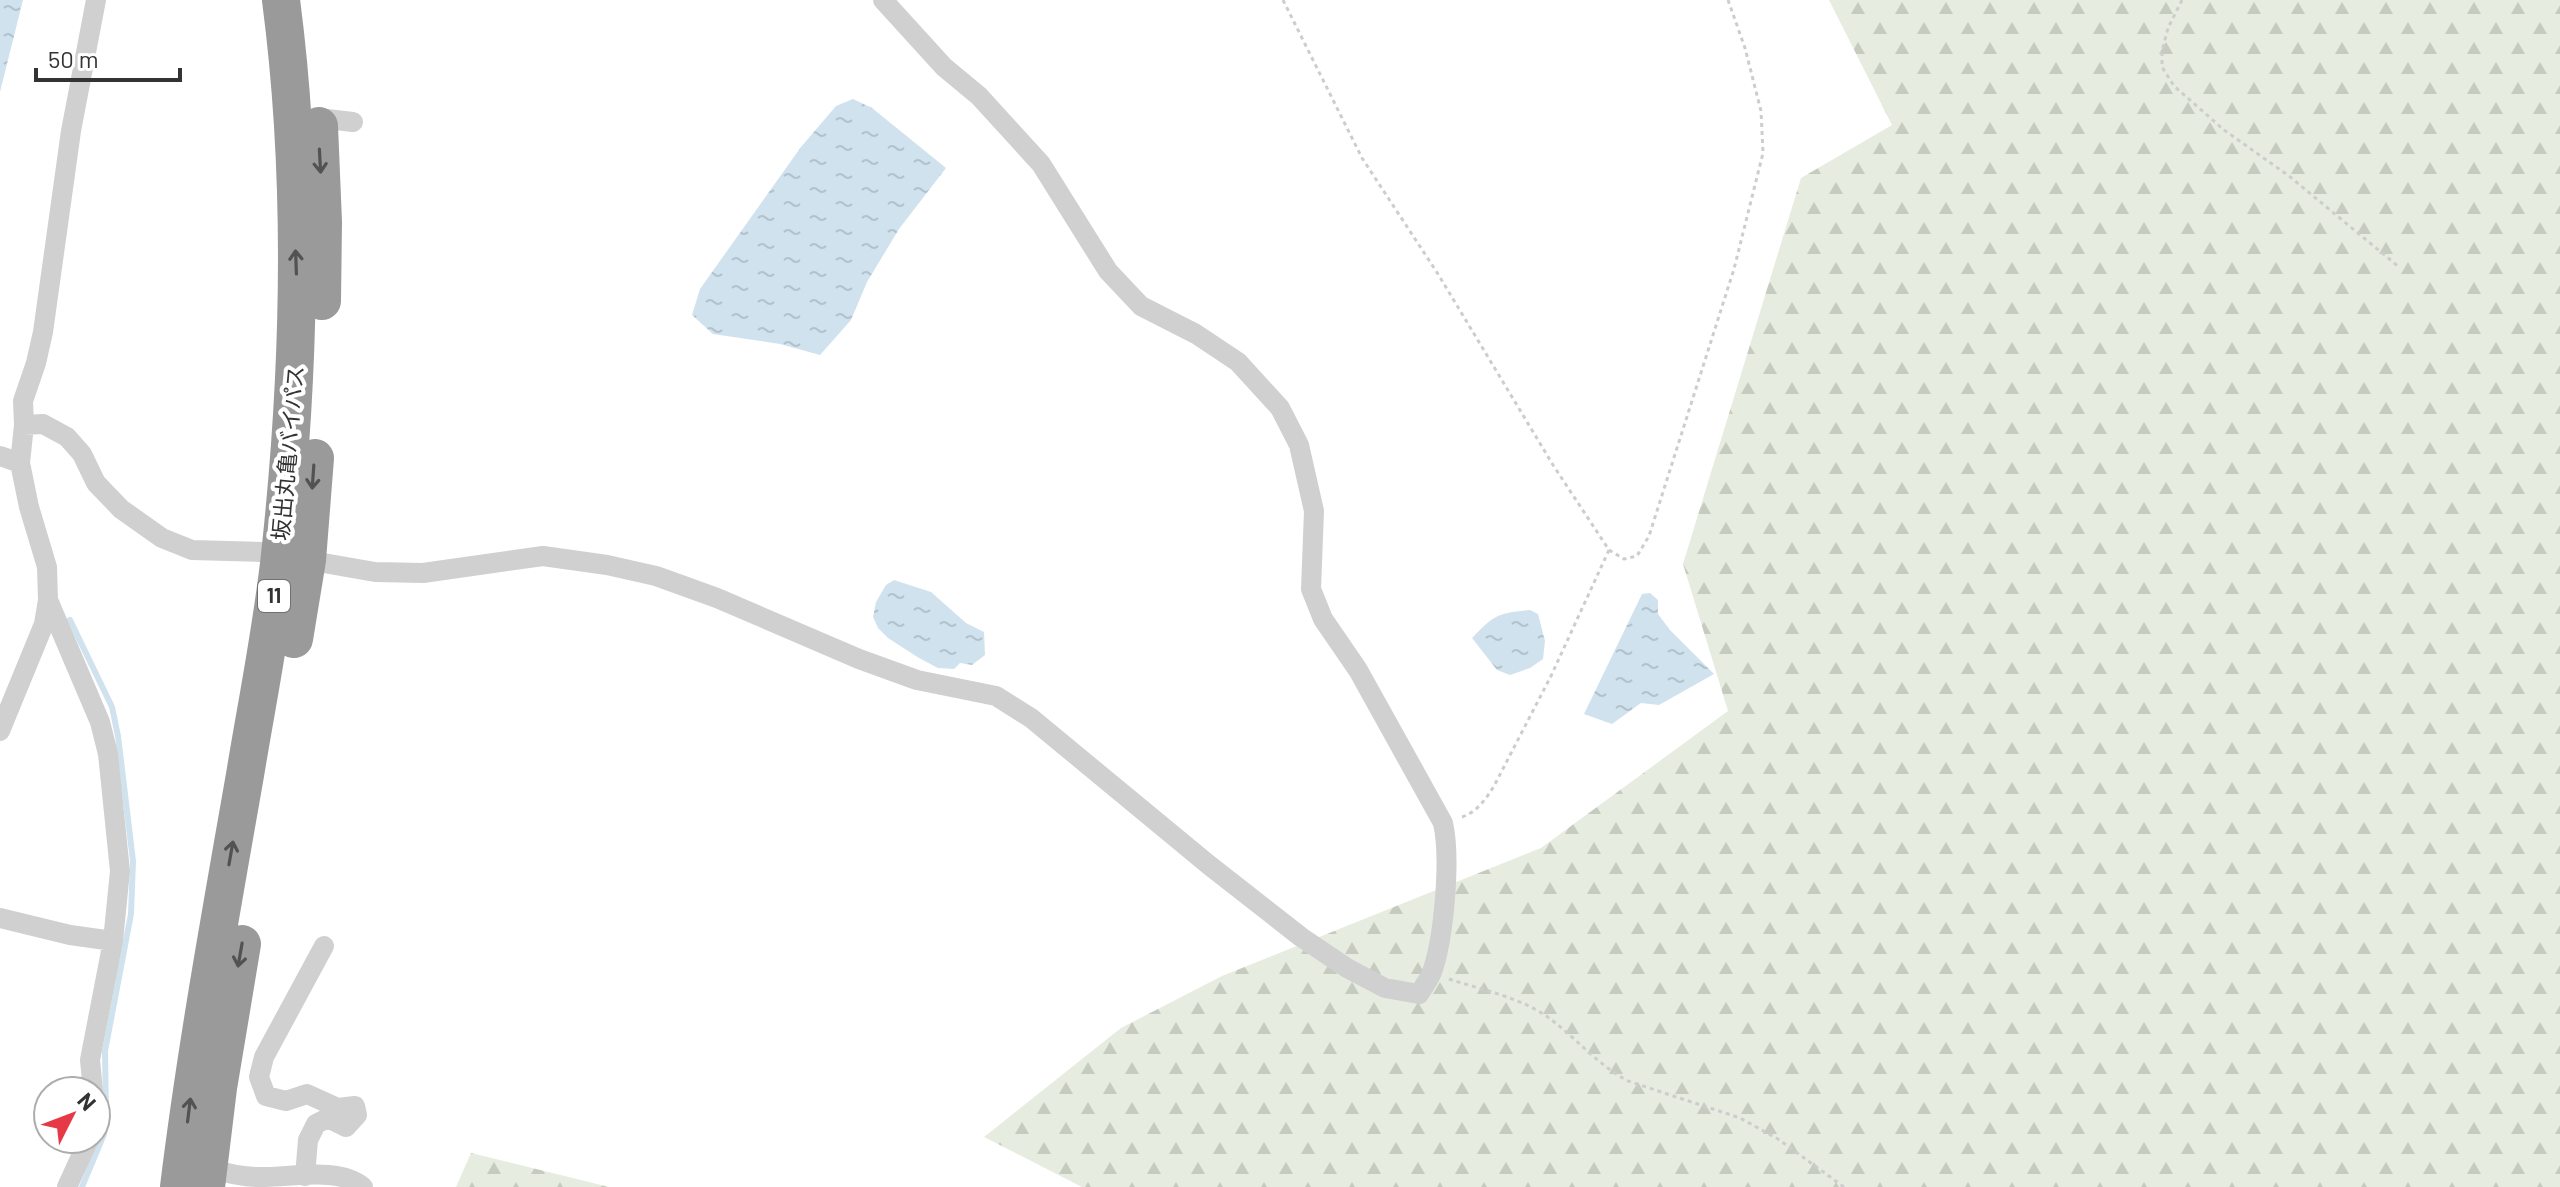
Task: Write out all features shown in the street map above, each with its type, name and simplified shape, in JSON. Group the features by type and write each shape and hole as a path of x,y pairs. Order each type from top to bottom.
{"highway":[{"name":"坂出丸亀バイパス","path":"281,0 293,121 298,311 293,406 293,558"},
{"name":"坂出丸亀バイパス","path":"198,1181 193,1074 265,656 293,558 318,418 323,222 335,120 307,0"}],"street":[{"path":"0,731 44,624 48,600 47,567 20,463 23,401 43,332 71,131 96,0"},
{"path":"24,425 43,424 67,437 82,454 96,483 121,509 162,538 192,550 261,552 375,572 423,573 543,556 607,565 656,576 717,598 859,659 917,680 996,696 1031,718 1301,937 1347,968 1385,988 1419,994 1431,974 1441,929 1447,841 1443,823 1358,670 1323,619 1311,589 1314,511 1299,445 1280,408 1238,362 1196,334 1141,306 1108,271 1041,164 979,96 944,67 883,0"},
{"path":"0,456 20,463"},
{"path":"48,600 100,722 108,754 120,871 113,941 90,1060 91,1075"},
{"path":"0,918 70,935 113,941"},
{"path":"305,1176 308,1140 316,1124 328,1118 346,1127 357,1115 355,1106 338,1108 307,1094 286,1101 266,1096 259,1077 264,1057 324,946"},
{"path":"67,1187 82,1155"},
{"path":"198,1181 226,1174 256,1177 340,1175 363,1187"}],"path":[{"path":"1283,0 1362,158 1438,274 1553,465 1609,550 1624,559 1637,556 1649,536 1734,269 1763,153 1761,111 1745,48 1728,0"},
{"path":"2182,0 2168,28 2162,51 2162,67 2174,86 2224,130 2289,176 2399,267"},
{"path":"1443,823 1470,814 1486,800 1557,663 1609,550"},
{"path":"1431,974 1522,1002 1548,1017 1614,1073 1628,1081 1740,1118 1778,1139 1844,1187"}],"green space":[{"path":"1829,0 2560,0 2560,1187 1082,1187 984,1137 1121,1028 1222,976 1541,848 1728,711 1683,564 1801,178 1892,125"},
{"path":"471,1153 609,1187 456,1187"}],"water":[{"path":"0,0 23,0 0,92"},
{"path":"853,99 872,108 946,168 899,229 867,282 851,320 820,355 780,344 713,334 692,315 700,289 801,147 836,106"},
{"path":"894,580 931,592 966,623 984,632 985,655 972,665 960,663 954,669 938,668 888,638 873,617 876,602 886,585"},
{"path":"1650,593 1658,600 1658,614 1670,630 1714,674 1659,705 1641,703 1612,724 1584,714 1642,594"},
{"path":"1530,610 1538,614 1545,641 1543,659 1530,668 1510,675 1497,670 1472,638 1498,616"}],"waterway":[{"path":"70,620 112,707 133,861 131,914 105,1051 104,1134 82,1187"}]}
